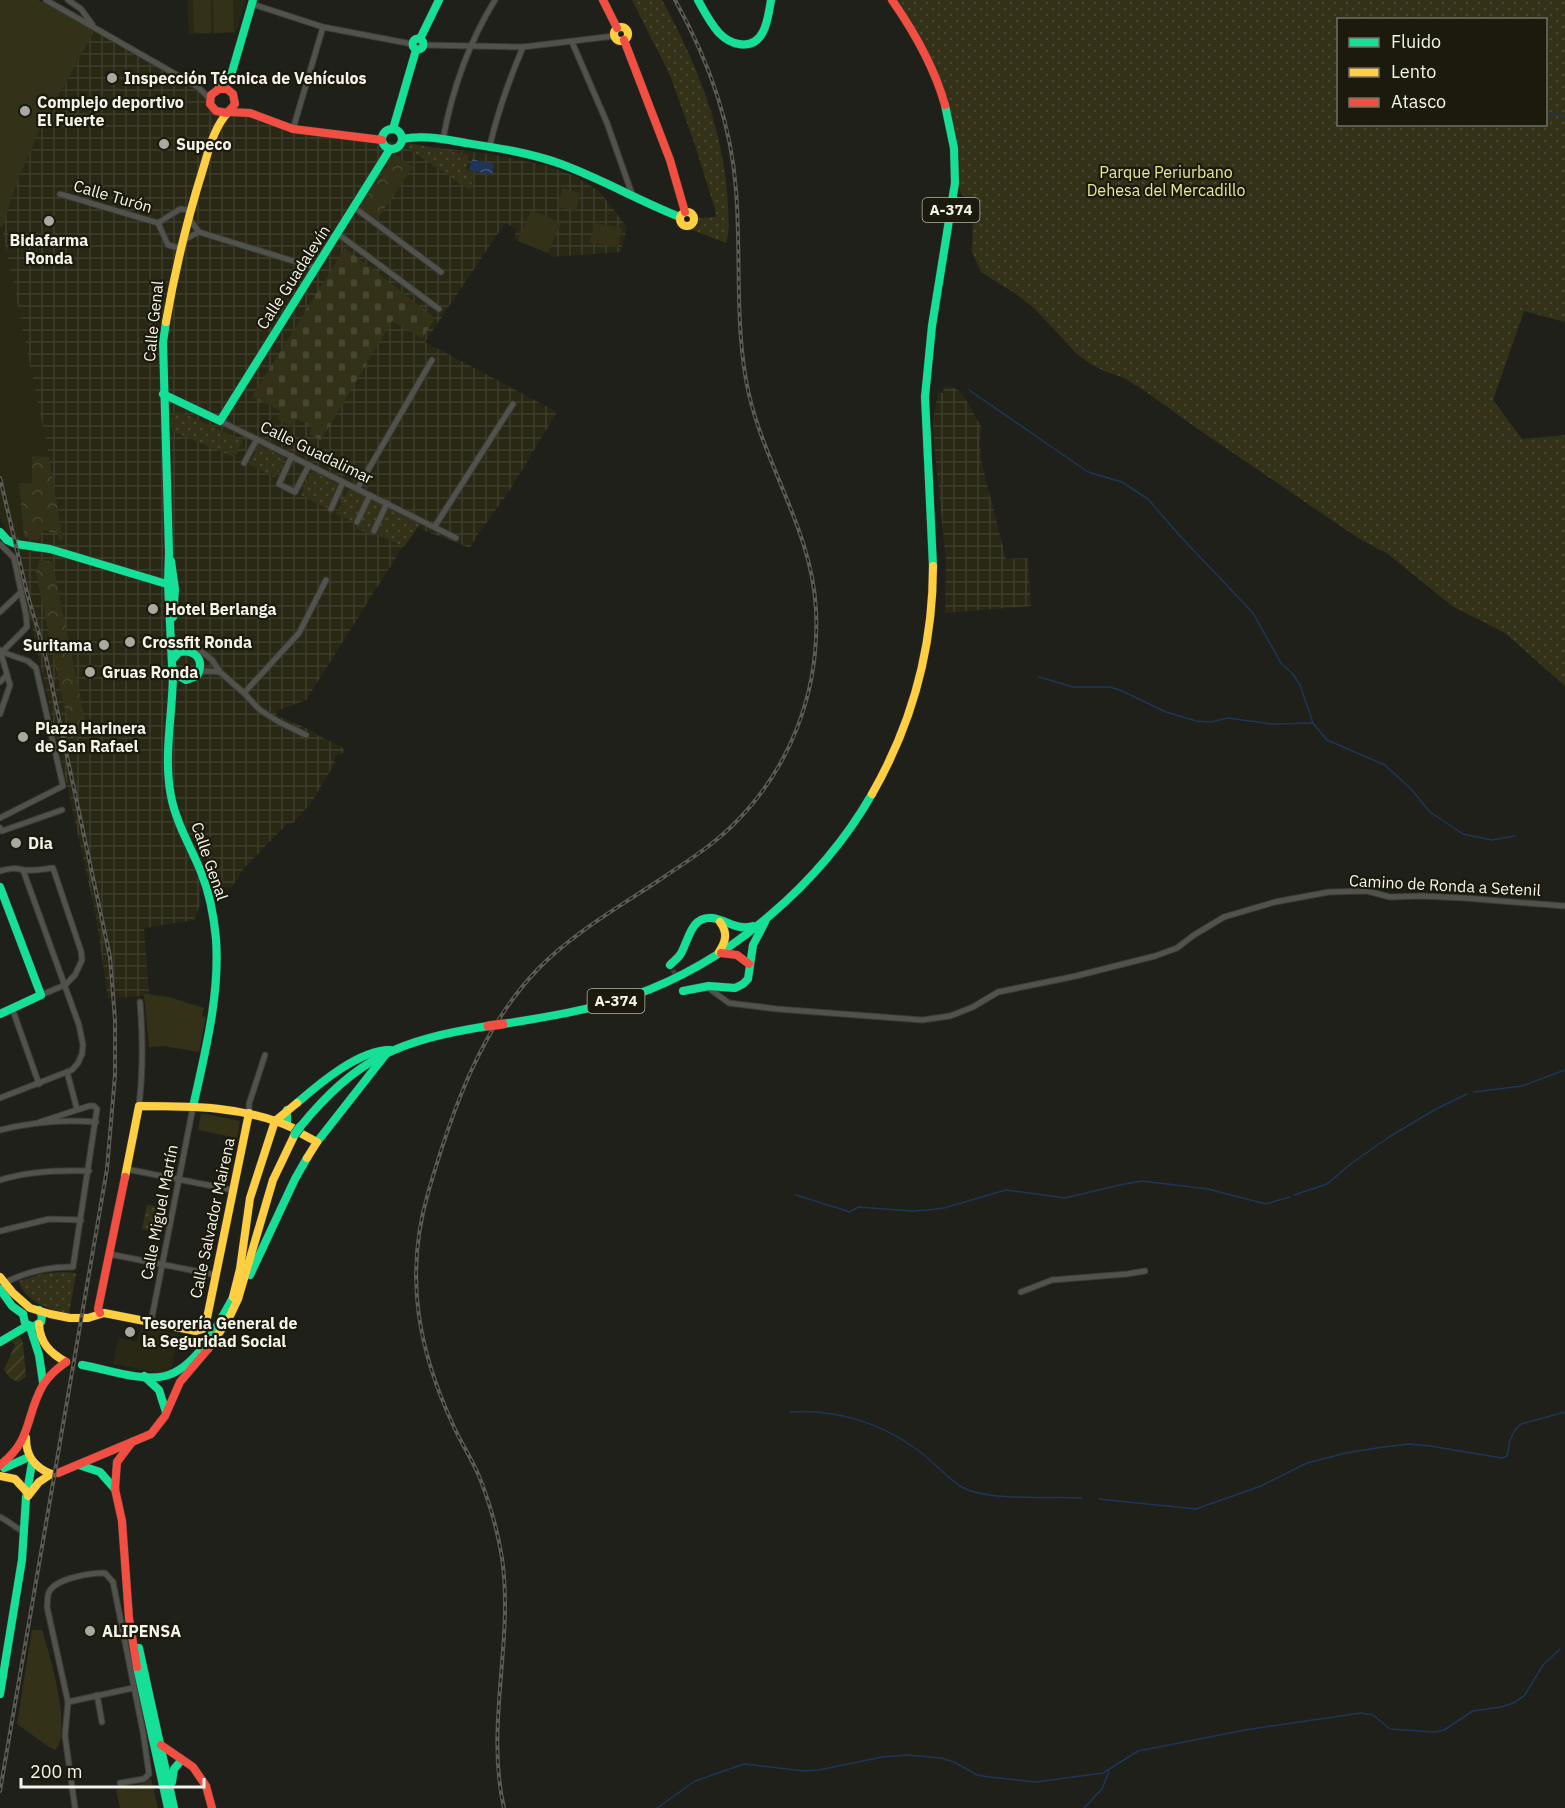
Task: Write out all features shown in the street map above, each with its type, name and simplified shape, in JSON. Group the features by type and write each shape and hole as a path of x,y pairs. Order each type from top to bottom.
{"main road":[{"path":"393,129 418,45 439,0"},
{"path":"402,139 413,137 443,139 490,146 554,161 596,178 633,197 683,215 670,160 651,105 624,40 627,32 624,28 616,32 603,0"},
{"path":"698,0 721,35 744,45 753,43 761,36 767,22 771,0"},
{"name":"A-374","path":"166,1412 186,1374 226,1324 242,1290 273,1180 295,1129 332,1090 365,1064 390,1050 435,1035 563,1014 632,996 656,987 719,953 766,919 805,883 842,842 876,789 897,746 914,702 925,660 932,606 933,539 926,432 926,386 937,291 954,194 955,168 952,138 936,73 906,18 892,0"},
{"path":"214,96 232,72 252,2"},
{"path":"227,112 235,104 232,72"},
{"path":"214,96 227,88 250,113"},
{"path":"214,96 220,113 250,113 293,129 382,140"},
{"name":"Calle Genal","path":"193,1107 215,996 216,932 206,885 171,797 168,755 174,696 168,583 163,342 173,275 189,213 214,134 216,116 214,96"},
{"name":"Calle Genal","path":"214,134 227,112"},
{"path":"393,129 400,134 402,139 397,148 390,149 384,146 382,140 386,131 393,129"},
{"name":"Calle Guadalevín","path":"220,421 390,149"},
{"name":"Calle Guadalimar","path":"163,394 220,421"},
{"path":"0,537 16,544 50,549 168,583"},
{"name":"Calle Genal","path":"169,553 174,575 175,609 173,617"},
{"path":"149,579 159,577 168,566"},
{"path":"149,579 169,596"},
{"name":"Calle Genal","path":"168,583 171,586 174,638 193,651"},
{"path":"174,696 185,683 196,676 202,663 193,651 179,652 173,665 180,678 196,676"},
{"path":"0,887 41,995 0,1014"},
{"path":"671,968 694,926 702,919 711,918 733,927 748,929 766,919"},
{"path":"681,987 736,988 748,979 753,945 766,919"},
{"path":"718,921 726,928 727,934 719,953"},
{"path":"719,953 732,952 749,964"},
{"path":"233,1297 240,1269 250,1198 275,1121 343,1068 378,1050 390,1050"},
{"path":"242,1290 307,1158 366,1078 390,1050"},
{"path":"100,1313 98,1309 139,1106 222,1108 249,1113 295,1129 317,1142"},
{"path":"287,1110 295,1129"},
{"name":"Calle Salvador Mairena","path":"151,1322 196,1331 203,1329 206,1323 249,1113"},
{"name":"A-374","path":"144,1376 163,1377 178,1371 187,1364 209,1337 244,1277"},
{"path":"2,1283 35,1318 40,1338 47,1349 66,1362 54,1370 43,1382 25,1445 31,1460 39,1468 54,1474"},
{"path":"0,1342 35,1318 88,1318 100,1313 151,1322"},
{"path":"35,1318 43,1382"},
{"path":"26,1495 39,1482 54,1474 79,1466 121,1445 151,1434 158,1428 166,1412 159,1390 144,1376 82,1365"},
{"path":"0,1465 13,1456 26,1436"},
{"path":"132,1442 117,1462 115,1489 123,1525 133,1644 170,1808"},
{"path":"0,1470 31,1460"},
{"path":"0,1694 18,1587 31,1460"},
{"path":"79,1466 95,1468 115,1489"},
{"path":"0,1476 12,1477 18,1481 26,1495"},
{"path":"129,1606 171,1792"},
{"path":"148,1716 160,1757 164,1762"},
{"path":"160,1744 193,1767 205,1786 212,1808"},
{"path":"170,1808 162,1768 169,1757 180,1760"},
{"path":"170,1808 172,1775 180,1760"}],"street":[{"path":"46,0 214,96"},
{"path":"68,0 81,9 89,21 100,30"},
{"path":"443,139 454,92 471,47 495,0"},
{"path":"252,2 323,27 418,45 523,47 572,42 616,32"},
{"path":"293,129 323,27"},
{"path":"572,42 607,123 633,197"},
{"path":"490,146 496,116 523,47"},
{"name":"Calle Turón","path":"60,194 158,223 168,244 181,244"},
{"path":"355,208 441,272"},
{"name":"Calle Turón","path":"158,223 180,209 189,213"},
{"path":"189,213 199,232 316,268"},
{"path":"181,244 199,232"},
{"path":"338,234 439,309"},
{"path":"357,489 432,360"},
{"path":"435,526 513,404"},
{"name":"Calle Guadalimar","path":"220,421 456,538"},
{"path":"244,463 257,439"},
{"path":"292,456 279,484 295,492 309,465"},
{"path":"331,509 343,482"},
{"path":"357,522 370,495"},
{"path":"374,531 387,502"},
{"path":"0,537 14,558 27,627 1,651"},
{"path":"244,693 299,633 326,580"},
{"path":"0,612 21,592"},
{"path":"0,714 10,685 1,651"},
{"path":"0,818 63,786 36,668 28,661 1,651"},
{"path":"193,651 206,654 220,672 260,710 306,735"},
{"path":"196,676 205,671 220,672"},
{"path":"0,682 7,675"},
{"path":"0,828 2,831 62,810"},
{"path":"0,871 11,868 23,870 53,868 81,951 80,967 65,985 41,995"},
{"path":"0,1098 68,1072 78,1064 83,1045 79,1025 23,870"},
{"name":"Camino de Ronda a Setenil","path":"705,986 729,1003 777,1010 922,1020 950,1016 973,1007 998,992 1076,976 1155,956 1177,948 1224,917 1275,902 1329,892 1366,891 1390,897 1464,898 1565,906"},
{"path":"139,1106 143,1070 140,1002"},
{"path":"12,1008 39,1084"},
{"path":"249,1113 249,1104 265,1055"},
{"path":"68,1072 77,1108"},
{"path":"2,1283 42,1269 73,1267 98,1109 94,1106 77,1108 40,1122"},
{"name":"Calle Miguel Martín","path":"151,1322 193,1107"},
{"path":"0,1130 60,1120 96,1122"},
{"path":"126,1169 233,1190"},
{"path":"0,1180 37,1172 89,1171"},
{"path":"0,1231 50,1219 81,1220"},
{"path":"109,1254 216,1275"},
{"path":"1021,1292 1052,1280 1145,1271"},
{"path":"0,1517 11,1522 21,1532 25,1532"},
{"path":"11,1522 25,1521"},
{"path":"75,1808 65,1736 68,1702 47,1607 50,1590 59,1582 98,1573 105,1573 113,1582 143,1732 148,1774 144,1779 120,1783"},
{"path":"113,1582 127,1580"},
{"path":"68,1702 133,1688"},
{"path":"97,1695 102,1722"}],"shaded area":[{"path":"0,0 38,0 118,40 205,89 218,114 218,121 230,113 244,111 323,134 491,154 548,166 575,176 600,192 627,227 621,252 552,257 548,253 514,239 517,229 505,223 425,342 557,412 508,493 470,548 415,527 306,700 277,711 276,715 315,732 342,747 345,752 337,755 335,763 311,803 293,823 287,824 243,869 232,887 211,883 205,885 199,895 201,902 194,920 144,928 149,994 151,995 108,999 96,917 12,536 38,541 42,529 57,534 60,541 63,540 50,462 0,227"},
{"path":"187,0 246,0 236,33 189,34"},
{"path":"0,227 2,227 50,462 63,540 38,541 8,536 0,518"},
{"path":"944,386 955,388 963,395 982,428 981,460 1006,559 1028,558 1031,606 945,613 946,561 933,432 938,393 943,393"},
{"path":"141,1326 178,1334 172,1366 167,1372 159,1373 113,1364 118,1338 137,1342"}],"green space":[{"name":"Complejo deportivo El Fuerte","path":"0,0 38,0 95,30 39,131 18,180 2,227 0,227"},
{"path":"193,0 211,0 211,33 194,33"},
{"path":"213,0 233,0 234,32 214,33"},
{"path":"632,0 662,0 697,74 715,126 726,179 728,229 726,243 692,230 697,226 699,218 716,217 715,209 670,75"},
{"name":"Parque Periurbano Dehesa del Mercadillo","path":"896,0 1565,0 1565,322 1524,311 1493,400 1522,439 1565,435 1565,686 1505,633 1452,606 1388,554 1358,538 1145,391 1124,378 1089,363 1076,353 1035,309 981,272 972,252 973,211 969,201 960,192 959,156 951,112"},
{"path":"409,143 469,155 466,170 474,173 470,190 408,148"},
{"path":"395,154 413,167 377,220 359,207"},
{"path":"562,188 580,193 576,211 558,207"},
{"path":"531,210 561,223 548,253 518,241"},
{"path":"594,223 622,228 618,248 590,242"},
{"path":"345,248 435,318 422,338 392,321 321,440 309,434 312,427 297,419 293,427 278,419 281,411 252,397"},
{"path":"176,412 181,412 243,441 234,457 172,431 171,418"},
{"path":"259,445 285,458 276,478 249,464"},
{"path":"32,456 49,457 63,540 60,541 57,534 43,530 38,541 24,537 19,483 32,483"},
{"path":"312,471 338,484 327,508 301,495"},
{"path":"349,489 367,497 355,523 336,514"},
{"path":"371,498 384,505 370,534 356,528"},
{"path":"387,507 420,524 404,547 375,533"},
{"path":"40,559 56,563 54,570 88,735 71,738 36,573"},
{"path":"144,994 169,997 204,1008 202,1016 206,1017 199,1052 164,1046 149,1047"},
{"path":"201,1113 240,1121 237,1138 198,1130"},
{"path":"147,1205 167,1208 162,1233 142,1229"},
{"path":"76,1273 69,1314 32,1300 19,1281 42,1274"},
{"path":"19,1335 23,1343 26,1377 18,1382 10,1378 4,1370 15,1345 10,1340"},
{"path":"32,1630 42,1630 58,1692 62,1728 60,1741 55,1750 17,1724"},
{"path":"151,1778 158,1808 120,1808 116,1790 145,1783"}],"water":[{"path":"472,159 494,164 492,175 469,170"}],"waterway":[{"path":"1547,114 1565,116"},
{"path":"969,390 1088,472 1122,482 1148,499 1253,613 1281,663 1300,685 1313,723 1327,740 1385,765 1411,789 1430,812 1463,834 1492,840 1515,836"},
{"path":"1039,677 1073,687 1109,687 1120,690 1166,712 1196,721 1211,722 1228,718 1272,724 1313,723"},
{"path":"1474,1092 1522,1086 1565,1070"},
{"path":"1294,1195 1327,1184 1389,1137 1436,1109 1467,1094"},
{"path":"796,1195 850,1212 858,1207 912,1211 944,1208 1006,1190 1065,1198 1142,1181 1208,1189 1266,1204 1290,1197"},
{"path":"790,1412 839,1415 871,1424 915,1448 954,1482 971,1491 1001,1496 1082,1498"},
{"path":"1099,1499 1196,1509 1261,1486 1307,1463 1346,1453 1409,1444 1502,1458 1507,1456 1510,1440 1521,1424 1565,1412"},
{"path":"657,1808 695,1781 744,1764 804,1771 882,1757 907,1755 941,1758 954,1762 977,1775 1036,1782 1103,1773 1138,1751 1245,1730 1361,1713 1373,1715 1390,1729 1435,1732 1444,1730 1473,1711 1501,1707 1524,1696 1543,1665 1560,1649"},
{"path":"1084,1808 1102,1789 1109,1771"}],"tunnel":[{"path":"673,970 679,982"}],"railway":[{"path":"504,1808 497,1746 505,1621 502,1558 491,1509 478,1474 457,1434 431,1370 418,1312 417,1254 428,1193 457,1104 469,1075 499,1019 517,994 537,970 580,933 723,835 752,805 770,781 797,728 813,670 816,641 816,610 805,550 762,438 746,380 740,333 736,190 729,140 707,68 675,0"},
{"path":"0,478 27,593 46,658 110,957 115,1020 115,1075 107,1169 0,1791"}],"traffic: fast":[{"path":"219,87 229,79 232,72 253,0"},
{"path":"420,39 439,0"},
{"path":"698,0 721,35 739,44 755,42 760,37 764,31 771,0"},
{"path":"418,38 424,44 418,50 412,44 418,38"},
{"path":"393,129 416,50"},
{"path":"933,566 925,397 932,326 955,183 954,148 945,105"},
{"path":"392,129 399,132 402,139 399,146 392,149 385,146 382,139 385,132 392,129"},
{"path":"402,139 418,137 442,139 538,157 576,170 680,217"},
{"path":"163,394 220,421 390,149"},
{"path":"166,322 163,342 172,665 175,674 186,680 197,676 200,665 194,654 179,652 172,660"},
{"path":"0,532 7,540 16,544 50,549 170,585"},
{"path":"171,561 175,589 173,617"},
{"path":"173,672 168,750 171,796 180,825 207,889 213,914 217,960 214,1003 193,1107"},
{"path":"503,1024 568,1013 616,1001 668,981 704,963 738,941 770,916 799,888 827,858 851,827 872,794"},
{"path":"0,887 41,995 0,1014"},
{"path":"670,965 680,955 691,930 705,918 717,919 742,927 753,926"},
{"path":"683,991 709,986 735,988 743,984 748,979 753,945 765,922"},
{"path":"300,1127 341,1084 361,1068 382,1056 430,1038 488,1026"},
{"path":"297,1103 328,1077 353,1061 378,1051 390,1050"},
{"path":"317,1142 386,1054"},
{"path":"287,1110 287,1125"},
{"path":"295,1134 300,1127"},
{"path":"250,1275 307,1158"},
{"path":"0,1289 12,1306 23,1314"},
{"path":"82,1365 146,1377 165,1376 177,1371 188,1363 207,1341 236,1292"},
{"path":"23,1314 25,1323 33,1327 41,1322 42,1316 39,1310"},
{"path":"0,1342 27,1326"},
{"path":"30,1327 39,1355 43,1382"},
{"path":"144,1376 159,1390 166,1412"},
{"path":"4,1468 29,1457"},
{"path":"26,1498 32,1463"},
{"path":"79,1465 100,1472 115,1489"},
{"path":"0,1694 22,1560 26,1498"},
{"path":"139,1648 174,1808"},
{"path":"137,1667 168,1808"},
{"path":"172,1782 174,1769 179,1763"}],"traffic: slow":[{"path":"621,27 626,29 628,34 626,39 621,41 616,39 614,34 616,29 621,27"},
{"path":"166,322 173,283 197,188 213,138 219,124 229,111"},
{"path":"687,212 692,214 694,219 692,224 687,226 682,224 680,219 682,214 687,212"},
{"path":"872,794 898,740 918,684 929,626 933,566"},
{"path":"719,952 725,937 720,922"},
{"path":"233,1297 240,1269 250,1198 275,1121 297,1103"},
{"path":"125,1177 139,1106 198,1107 237,1111 293,1128"},
{"path":"0,1277 30,1308 50,1314 70,1318 88,1318 104,1313 196,1331 203,1329 249,1113"},
{"path":"208,1349 228,1320 238,1299 273,1180 295,1134"},
{"path":"302,1134 317,1142 307,1158"},
{"path":"39,1324 41,1337 47,1347 66,1362"},
{"path":"26,1438 32,1460 51,1474"},
{"path":"28,1496 39,1482 51,1474"},
{"path":"0,1476 15,1479 26,1491"}],"traffic: jam":[{"path":"603,0 617,28"},
{"path":"892,0 923,50 945,105"},
{"path":"624,40 670,160 685,212"},
{"path":"227,113 216,111 210,104 211,95 219,89 227,89 233,94 235,104 229,111"},
{"path":"228,112 250,113 293,129 382,140"},
{"path":"721,953 737,955 749,964"},
{"path":"488,1026 503,1024"},
{"path":"100,1313 98,1309 125,1177"},
{"path":"58,1473 151,1434 165,1416 180,1382 208,1349"},
{"path":"0,1465 11,1456 23,1437 43,1385 66,1362"},
{"path":"115,1489 117,1462 132,1442"},
{"path":"115,1489 122,1521 129,1618 137,1667"},
{"path":"161,1745 193,1767 206,1786 212,1808"}],"place":[{"name":"Inspección Técnica de Vehículos","path":"112,78"},
{"name":"Complejo deportivo El Fuerte","path":"25,111"},
{"name":"Supeco","path":"164,144"},
{"name":"Bidafarma Ronda","path":"49,221"},
{"name":"Hotel Berlanga","path":"153,609"},
{"name":"Crossfit Ronda","path":"130,642"},
{"name":"Suritama","path":"104,645"},
{"name":"Gruas Ronda","path":"90,672"},
{"name":"Plaza Harinera de San Rafael","path":"23,737"},
{"name":"Dia","path":"16,843"},
{"name":"Tesorería General de la Seguridad Social","path":"130,1332"},
{"name":"ALIPENSA","path":"90,1631"}]}
